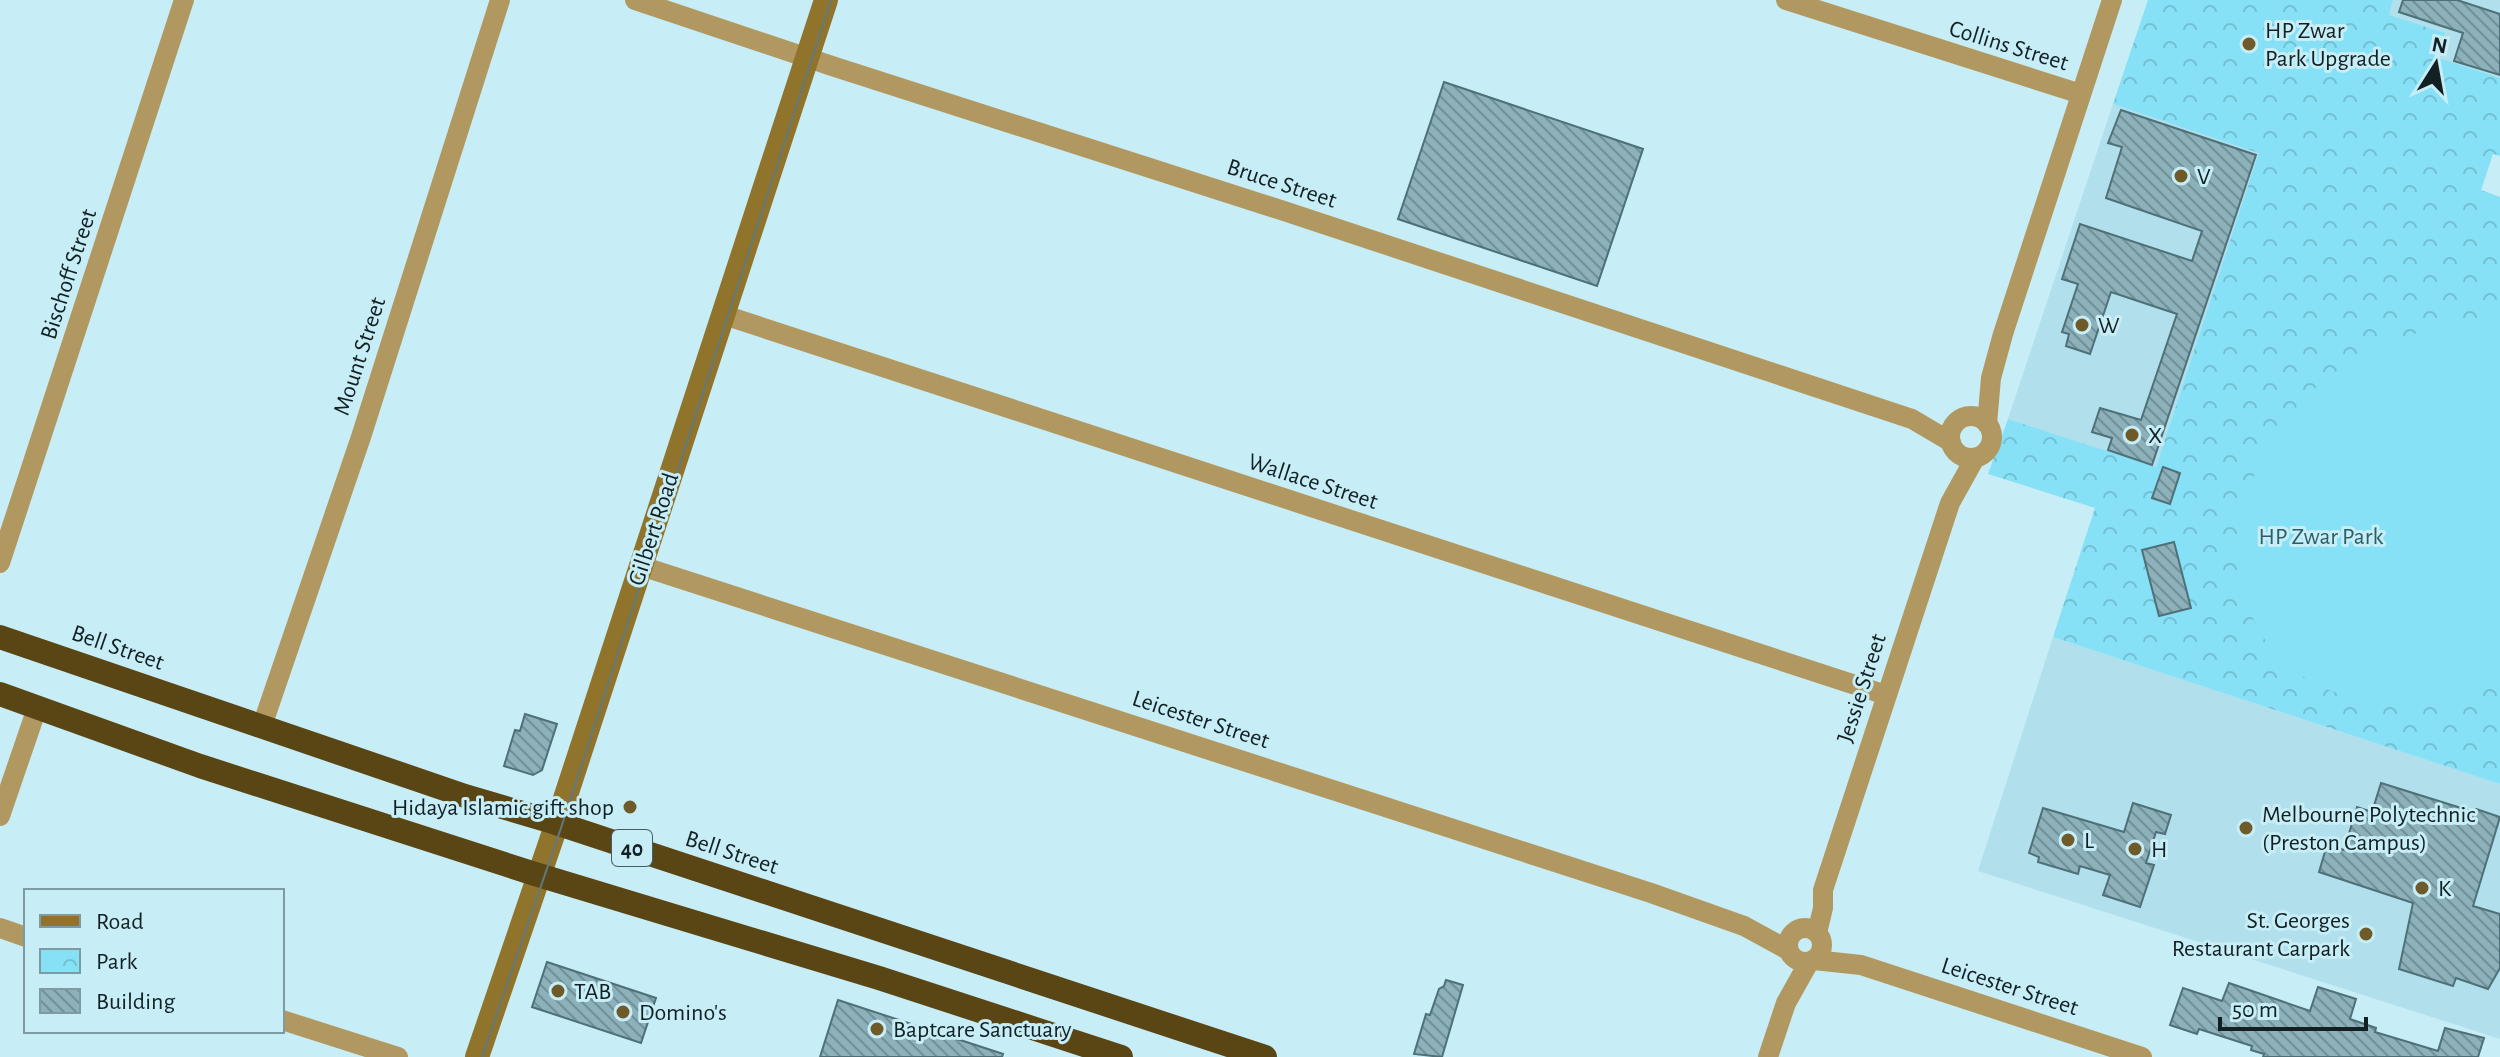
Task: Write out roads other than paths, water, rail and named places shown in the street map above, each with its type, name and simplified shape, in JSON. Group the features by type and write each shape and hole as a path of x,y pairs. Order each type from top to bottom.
{"highway":[{"name":"Bell Street","path":"0,637 451,791 557,823 1265,1057"},
{"name":"40","path":"0,694 200,766 539,875 879,978 1121,1057"}],"street":[{"name":"Bischoff Street","path":"0,563 184,0"},
{"name":"Mount Street","path":"262,726 361,437 500,0"},
{"name":"Bruce Street","path":"635,0 1912,419 1953,446"},
{"name":"Gilbert Road","path":"477,1057 557,823 826,0"},
{"name":"Collins Street","path":"1786,0 2081,94"},
{"path":"1991,378 1951,431 1953,446 1964,457 1975,458 1986,451 1991,443 1987,424 1991,378 2019,281 2112,0"},
{"name":"Wallace Street","path":"724,315 1886,695"},
{"path":"1961,419 1977,418 1987,424"},
{"name":"Bruce Street","path":"1912,419 1961,419"},
{"name":"Jessie Street","path":"1950,503 1953,446"},
{"name":"Jessie Street","path":"1768,1057 1804,945 1823,908 1823,890 1950,503 1975,458"},
{"name":"Leicester Street","path":"641,566 1591,873 2142,1057"},
{"path":"0,816 37,708"},
{"path":"0,928 24,936"},
{"path":"284,1021 398,1057"}],"tram line":[{"path":"482,1057 562,825 831,0"}],"place":[{"name":"HP Zwar Park Upgrade","path":"2249,44"},
{"name":"V","path":"2181,176"},
{"name":"W","path":"2082,325"},
{"name":"X","path":"2132,435"},
{"name":"Hidaya Islamic gift shop","path":"630,807"},
{"name":"Melbourne Polytechnic (Preston Campus)","path":"2246,828"},
{"name":"L","path":"2068,840"},
{"name":"H","path":"2135,849"},
{"name":"K","path":"2422,888"},
{"name":"St. Georges Restaurant Carpark","path":"2366,934"},
{"name":"TAB","path":"558,991"},
{"name":"Domino's","path":"623,1012"},
{"name":"Baptcare Sanctuary","path":"877,1029"}],"park label":[{"name":"HP Zwar Park","path":"2321,536"}]}
